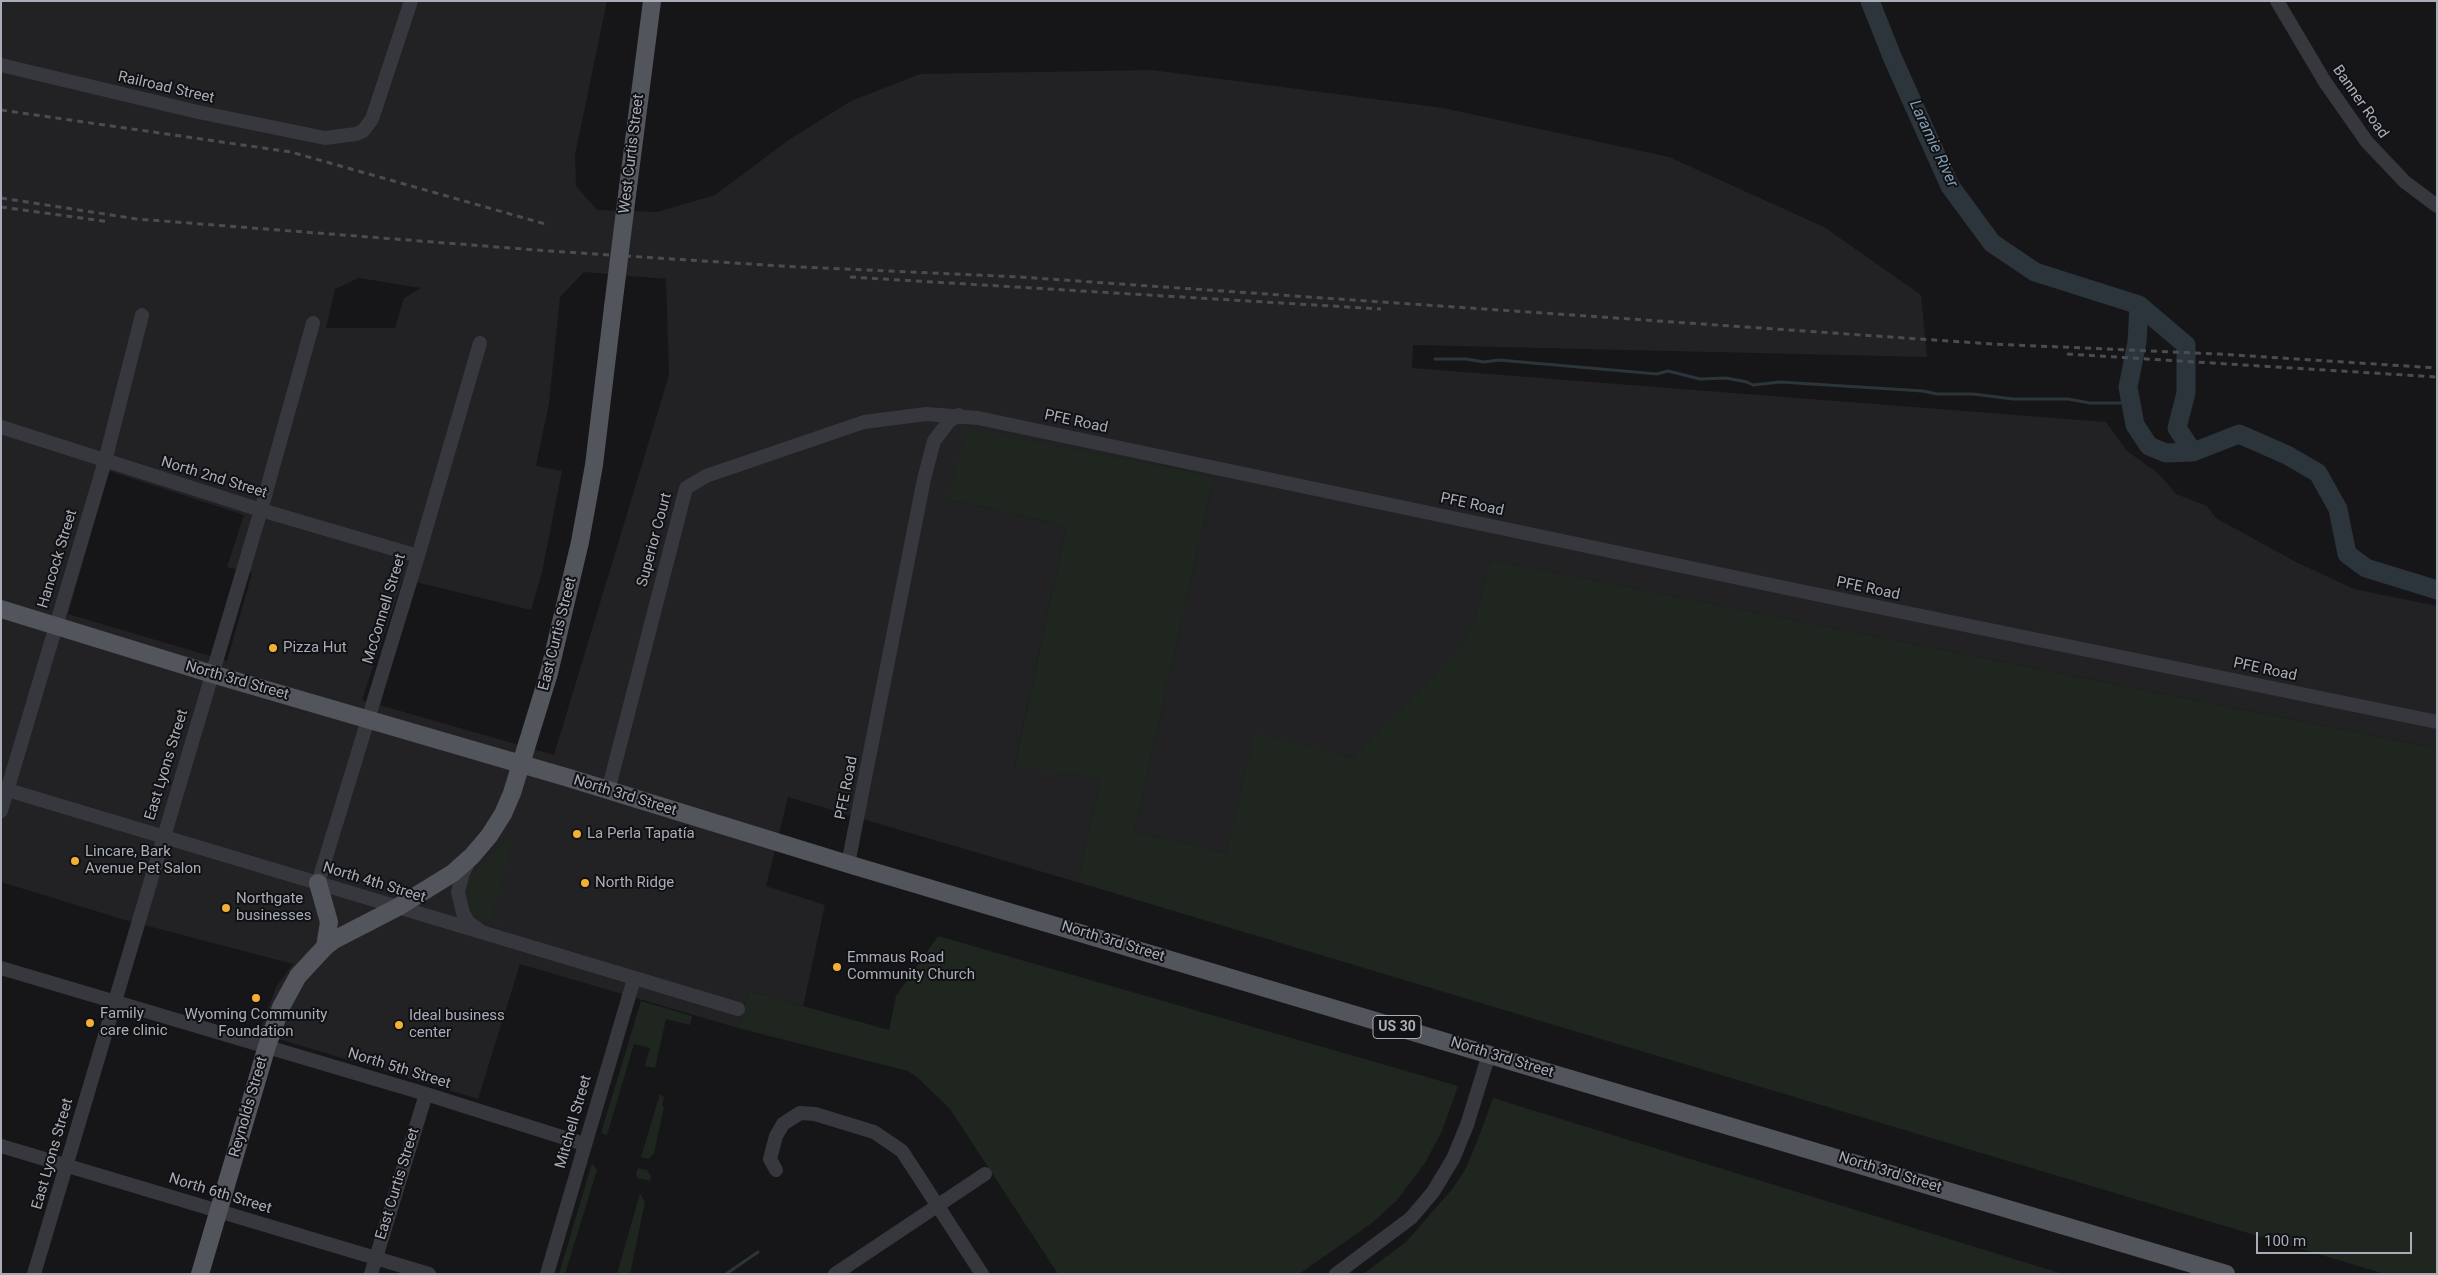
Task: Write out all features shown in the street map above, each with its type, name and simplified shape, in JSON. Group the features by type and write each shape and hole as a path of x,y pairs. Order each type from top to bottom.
{"main road":[{"name":"West Curtis Street","path":"613,307 652,1"},
{"name":"East Curtis Street","path":"398,907 453,873 490,836 503,814 521,764 549,673 580,542 594,465 613,307"},
{"name":"North 3rd Street","path":"1,609 212,674 521,764 848,864 2226,1274"},
{"path":"318,883 329,922 325,947"},
{"name":"Reynolds Street","path":"200,1274 266,1046 281,1007 298,976 325,947 355,928 398,907"}],"street":[{"name":"Railroad Street","path":"1,65 198,112 324,138 356,134 363,131 372,119 411,1"},
{"name":"Banner Road","path":"2277,1 2325,82 2367,142 2405,182 2437,206"},
{"name":"Hancock Street","path":"1,811 4,789 105,461 142,315"},
{"name":"East Lyons Street","path":"34,1274 162,837 261,510 313,323"},
{"name":"McConnell Street","path":"318,883 418,556 480,343"},
{"name":"Superior Court","path":"608,791 686,488 706,476 871,420 926,414 959,415"},
{"name":"PFE Road","path":"848,864 924,479 934,441 949,421 959,415 2437,722"},
{"name":"North 2nd Street","path":"1,427 261,510 418,556"},
{"name":"North 4th Street","path":"4,789 738,1009"},
{"path":"472,856 463,873 458,892 463,913 468,922 481,932"},
{"name":"North 5th Street","path":"1,968 426,1094 584,1144"},
{"name":"Mitchell Street","path":"547,1274 634,979"},
{"path":"1336,1274 1411,1218 1433,1192 1453,1159 1467,1124 1489,1054"},
{"name":"East Curtis Street","path":"371,1274 426,1094"},
{"path":"776,1170 770,1158 772,1146 783,1124 800,1113 815,1114 874,1132 887,1139 902,1151 982,1274"},
{"name":"North 6th Street","path":"1,1146 430,1274"},
{"path":"835,1274 985,1174"}],"shaded area":[{"path":"1,1 607,1 575,155 576,186 597,210 657,212 715,195 790,139 851,101 920,74 1152,70 1443,108 1669,157 1824,227 1921,295 1927,357 1413,345 1412,368 2106,422 2127,451 2159,474 2176,494 2207,506 2216,518 2296,562 2354,589 2437,606 2437,748 1491,560 1472,626 1455,652 1351,757 1254,734 1226,853 1135,831 1214,478 1180,469 1017,439 948,499 1066,526 1015,764 1100,779 1077,882 788,797 766,886 825,905 803,1006 749,991 738,1028 520,964 478,1099 259,1033 276,987 293,964 125,920 1,882","holes":["584,272 666,279 669,375 554,755 362,700 403,579 531,610 542,572 562,471 536,466 549,403 560,297","359,278 421,288 404,298 395,328 326,328 335,289","109,471 244,515 227,567 252,573 227,661 68,614"]},
{"path":"967,429 1180,469 1214,478 1135,831 1226,853 1254,733 1351,757 1455,652 1472,626 1491,560 2437,748 2437,1274 2385,1274 1077,882 1100,779 1015,765 1066,526 948,499"},
{"path":"503,842 513,842 491,918 501,921 496,924 473,914 466,898 467,884 469,879"},
{"path":"938,936 1458,1086 1442,1131 1425,1163 1397,1200 1372,1223 1299,1274 1058,1274 950,1109 918,1078 908,1071 738,1028 749,991 889,1030 896,996"},
{"path":"641,1001 692,1016 690,1025 666,1019 655,1068 645,1066 650,1048 634,1044 607,1135 601,1133"},
{"path":"660,1094 664,1097 662,1106 664,1107 654,1153 649,1159 641,1157"},
{"path":"1493,1098 2063,1274 1363,1274 1406,1242 1453,1188 1465,1170"},
{"path":"592,1163 597,1170 565,1274 559,1274"},
{"path":"638,1168 647,1170 651,1177 650,1181 638,1178 636,1174"},
{"path":"640,1193 645,1202 630,1274 617,1274"}],"waterway":[{"name":"Laramie River","path":"1870,1 1893,59 1950,186 1992,243 2035,272 2139,305 2186,345 2186,393 2177,428 2193,452 2239,434 2287,455 2318,473 2338,509 2347,554 2366,568 2437,590"},
{"name":"Laramie River","path":"2139,305 2137,342 2128,387 2135,425 2149,446 2166,453 2193,452"},
{"path":"1435,359 1466,359 1484,362 1499,360 1657,374 1668,371 1700,379 1726,378 1753,385 1780,382 1923,391 1937,394 1973,394 2013,399 2068,399 2090,403 2131,403"},
{"path":"726,1274 758,1252"}],"railway":[{"path":"1,110 291,152 549,225"},
{"path":"1,198 137,219 549,251 781,266 1019,277 1993,344 2219,354 2437,368"},
{"path":"1,207 110,222"},
{"path":"850,277 1381,309"},
{"path":"2067,354 2437,377"}],"place":[{"name":"Pizza Hut","path":"273,648"},
{"name":"La Perla Tapatía","path":"577,834"},
{"name":"Lincare, Bark Avenue Pet Salon","path":"75,861"},
{"name":"North Ridge","path":"585,883"},
{"name":"Northgate businesses","path":"226,908"},
{"name":"Emmaus Road Community Church","path":"837,967"},
{"name":"Wyoming Community Foundation","path":"256,998"},
{"name":"Family care clinic","path":"90,1023"},
{"name":"Ideal business center","path":"399,1025"}]}
